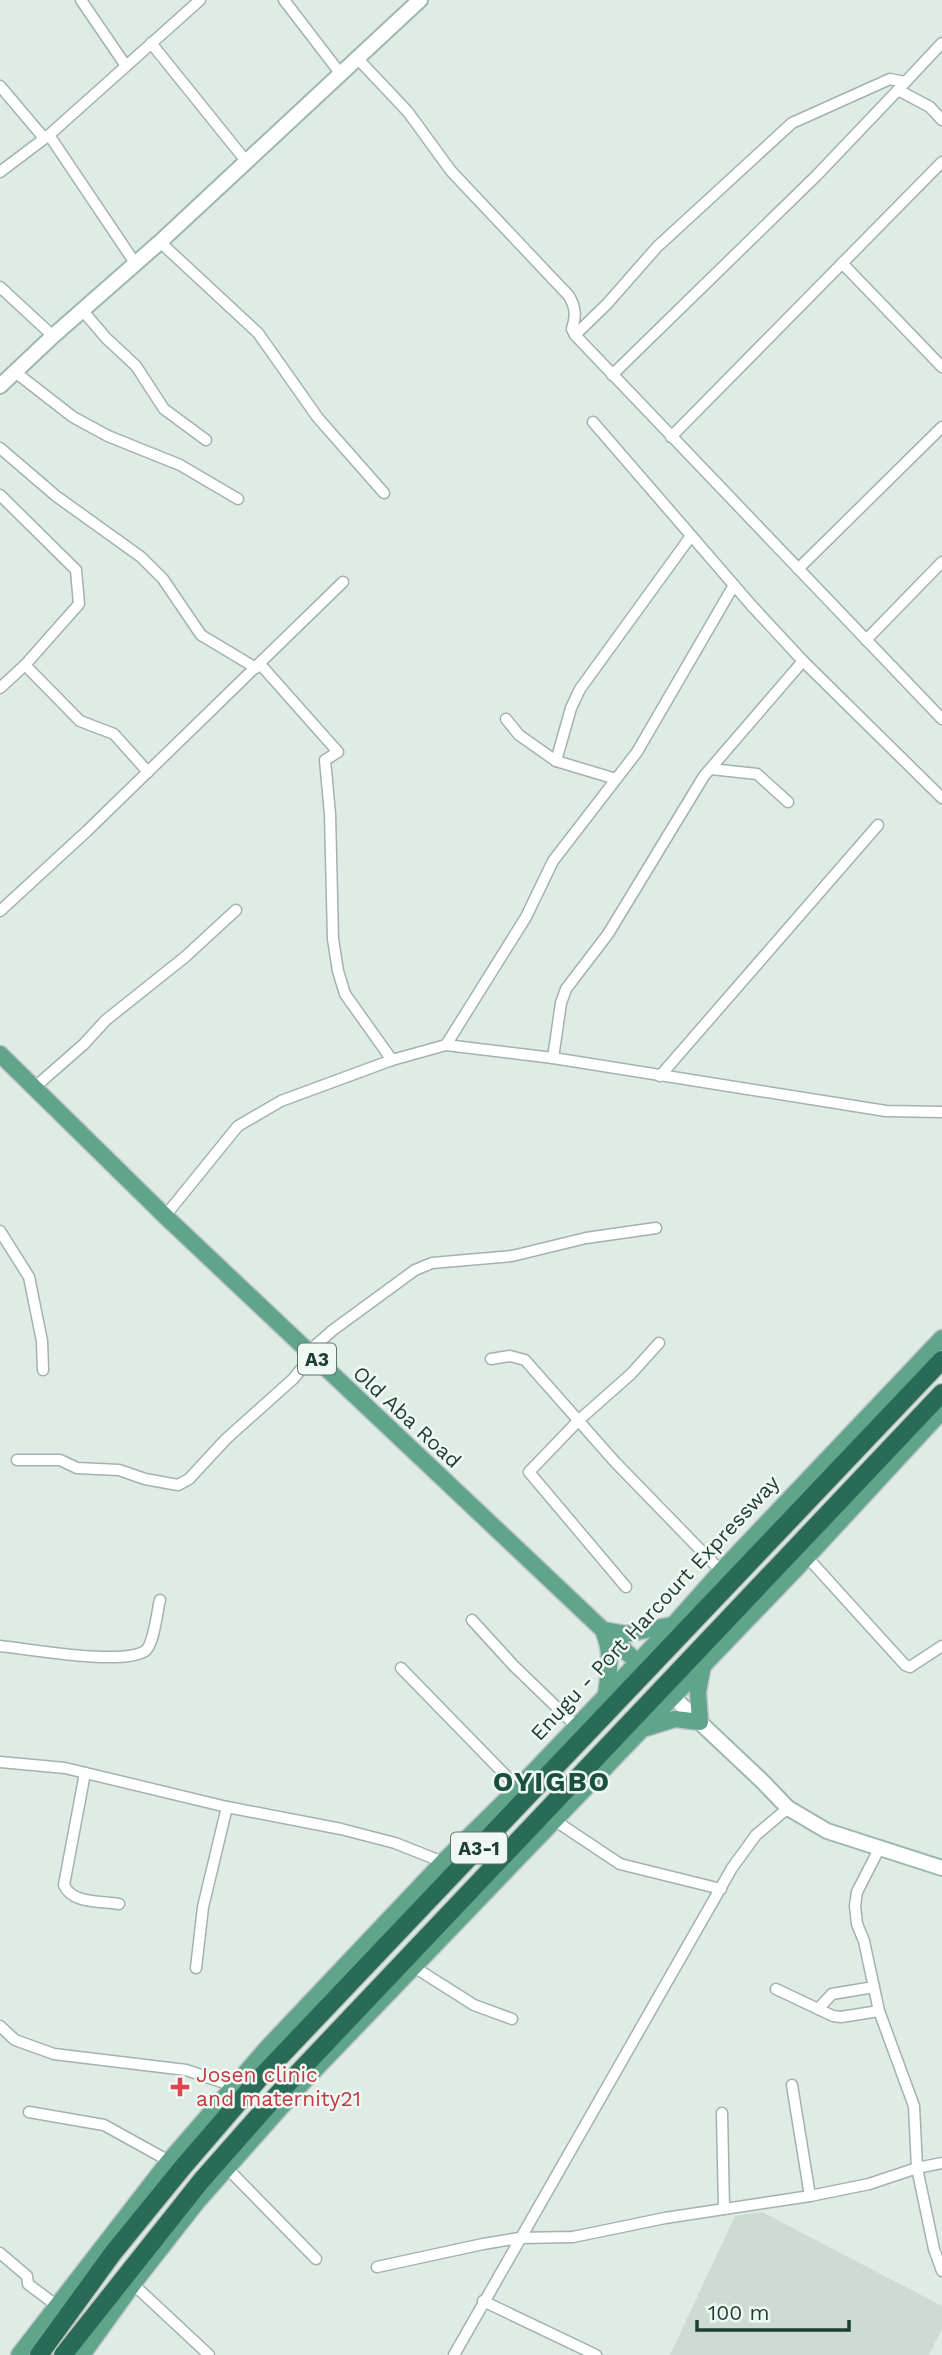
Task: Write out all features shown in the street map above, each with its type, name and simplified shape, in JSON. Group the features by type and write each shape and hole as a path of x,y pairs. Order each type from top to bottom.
{"highway":[{"name":"Enugu - Port Harcourt Expressway","path":"39,2355 113,2253 317,2007 942,1360"},
{"name":"A3-1","path":"63,2355 201,2181 276,2096 942,1393"}],"main road":[{"name":"Old Aba Road","path":"4,1063 35,1087 165,1216 637,1662"},
{"name":"Enugu - Port Harcourt Expressway","path":"19,2355 169,2161 233,2086 317,2007 443,1862 518,1788 942,1338"},
{"path":"673,1697 938,1422"},
{"path":"603,1630 626,1634 674,1624"},
{"path":"603,1630 611,1659 606,1695"},
{"path":"642,1730 675,1719 700,1722 698,1692 703,1665"},
{"name":"A3-1","path":"82,2355 133,2284 227,2168 307,2078 673,1697"}],"street":[{"path":"81,0 126,66"},
{"path":"0,172 46,137 200,0"},
{"path":"284,0 340,73"},
{"path":"1,383 160,242 420,0"},
{"path":"151,43 246,161"},
{"path":"612,375 817,175 942,43"},
{"path":"357,58 408,112 451,171 569,296 576,312 572,329 575,335 942,719"},
{"path":"575,335 607,304 657,247 792,123 890,79 930,107 942,120"},
{"path":"0,86 46,137 135,263"},
{"path":"671,437 942,162"},
{"path":"160,242 258,333 318,418 384,494"},
{"path":"842,263 942,367"},
{"path":"0,287 53,336"},
{"path":"83,311 106,338 136,366 164,409 206,440"},
{"path":"15,372 73,417 108,436 180,465 238,499"},
{"path":"593,422 803,661 942,798"},
{"path":"798,569 942,427"},
{"path":"0,448 56,496 141,557 163,579 201,635 258,666 338,752 325,760 330,814 333,939 338,971 345,994 392,1060"},
{"path":"0,495 76,570 79,604 25,665 0,688"},
{"path":"556,761 571,708 580,689 691,536"},
{"path":"866,640 942,562"},
{"path":"0,911 148,772 342,582"},
{"path":"446,1045 526,917 553,861 649,733 734,585"},
{"path":"553,1058 561,1003 566,989 608,934 705,776 803,661"},
{"path":"25,665 80,721 114,734 148,772"},
{"path":"934,710 942,702"},
{"path":"506,719 519,736 556,761 617,779"},
{"path":"711,769 757,774 788,802"},
{"path":"660,1076 878,825"},
{"path":"35,1087 106,1020 185,957 236,910"},
{"path":"165,1216 238,1126 281,1101 392,1060 446,1045 553,1058 886,1111 942,1112"},
{"path":"17,1460 60,1460 77,1468 119,1470 145,1479 178,1485 189,1479 226,1439 293,1380 303,1367 309,1351 332,1330 415,1270 432,1263 512,1256 586,1238 656,1228"},
{"path":"0,1231 29,1278 43,1341 43,1370"},
{"path":"626,1587 529,1472 579,1420 631,1374 659,1343"},
{"path":"491,1359 510,1356 525,1360 615,1462 721,1571"},
{"path":"807,1557 905,1665 910,1667 918,1664 942,1646"},
{"path":"0,1646 67,1655 127,1656 145,1651 154,1632 160,1600"},
{"path":"472,1620 513,1665 575,1725"},
{"path":"401,1668 518,1788"},
{"path":"673,1697 788,1808 827,1831 942,1868"},
{"path":"0,1762 65,1768 227,1807 341,1829 395,1843 443,1862"},
{"path":"85,1773 64,1885 67,1893 76,1898 119,1903"},
{"path":"196,1968 203,1907 227,1807"},
{"path":"454,2355 732,1868 757,1835 788,1808"},
{"path":"554,1820 620,1864 721,1889"},
{"path":"879,1849 857,1892 857,1924 864,1941 879,2011 915,2106 917,2168 934,2249 942,2271"},
{"path":"414,1967 474,2005 512,2019"},
{"path":"818,2009 832,1994 874,1987"},
{"path":"776,1989 841,2017 879,2011"},
{"path":"0,2026 15,2040 54,2054 186,2070 233,2086"},
{"path":"792,2085 810,2196"},
{"path":"29,2112 104,2125 169,2161"},
{"path":"722,2113 724,2209"},
{"path":"377,2267 519,2238 573,2237 665,2218 810,2196 869,2184 917,2168 942,2163"},
{"path":"227,2168 316,2259"},
{"path":"0,2253 27,2276 28,2284 56,2305"},
{"path":"133,2284 209,2355"},
{"path":"483,2301 596,2355"}],"shaded area":[{"path":"762,2212 942,2306 942,2329 929,2355 670,2355 735,2216"}],"place":[{"name":"Josen clinic and maternity21","path":"180,2087"}],"district":[{"name":"OYIGBO","path":"552,1781"}]}
